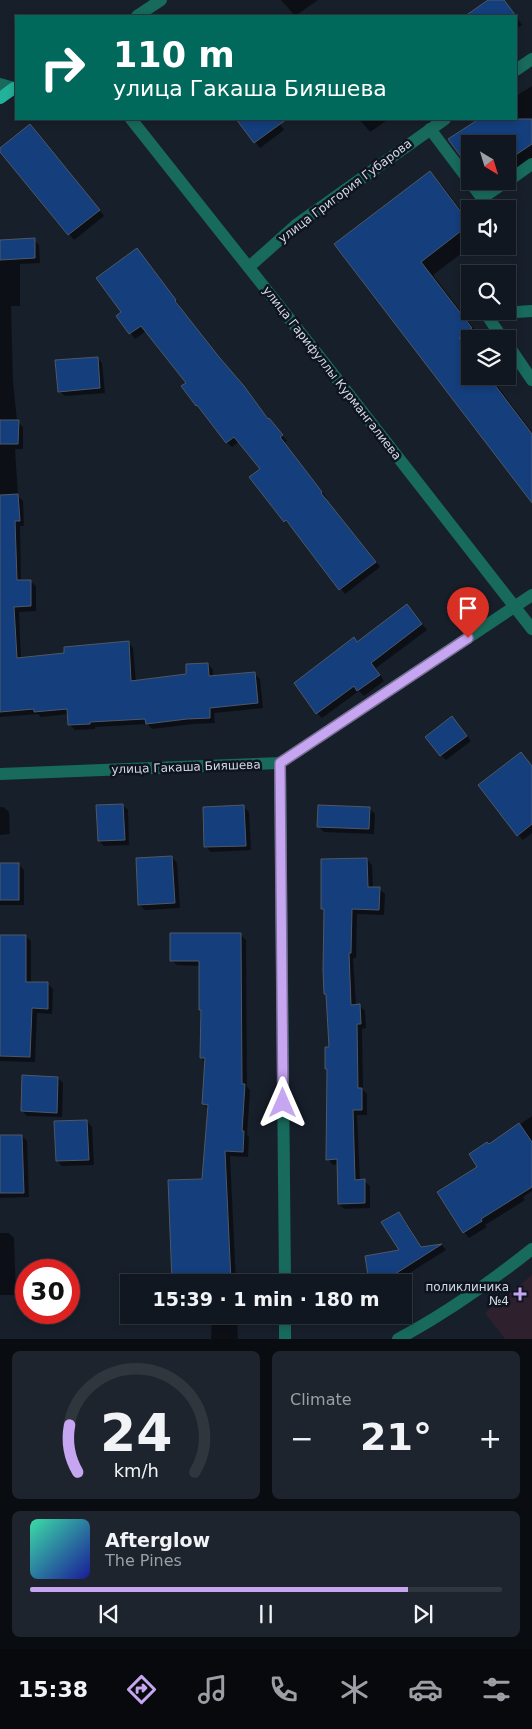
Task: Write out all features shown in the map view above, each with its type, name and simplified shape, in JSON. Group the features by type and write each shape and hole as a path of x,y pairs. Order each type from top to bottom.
{"main road":[{"path":"0,96 15,88"}],"street":[{"path":"138,15 161,0"},
{"path":"517,69 532,59"},
{"path":"0,84 15,88"},
{"name":"улица Гарифуллы Курмангалиева","path":"132,120 532,629"},
{"name":"улица Григория Губарова","path":"249,267 296,225 444,120"},
{"path":"430,129 461,170"},
{"path":"516,175 532,164"},
{"path":"476,190 482,198 494,190"},
{"path":"497,330 486,314 532,311"},
{"path":"516,357 532,380"},
{"path":"285,1274 280,763 532,595"},
{"name":"улица Гакаша Бияшева","path":"0,774 280,763"},
{"path":"398,1339 433,1320 487,1284 532,1248"},
{"path":"285,1324 285,1339"}],"shaded area":[{"name":"поликлиника №4","path":"532,1275 532,1339 505,1339 485,1313"}],"building":[{"path":"488,0 504,0 515,15 466,15"},
{"path":"532,119 532,144 516,155 516,135 461,135 461,157 448,139 477,120"},
{"path":"237,120 286,120 254,143"},
{"path":"30,124 100,210 68,235 0,152 0,148"},
{"path":"430,171 461,212 461,231 421,262 461,314 461,320 466,320 472,328 469,330 461,330 461,336 459,338 461,341 461,385 495,385 532,434 532,503 334,244"},
{"path":"35,238 35,258 0,260 0,240"},
{"path":"137,248 175,301 244,386 268,419 283,435 280,437 321,493 376,562 339,590 286,520 284,522 249,477 260,469 234,437 226,443 181,386 186,383 141,326 129,334 116,316 121,312 96,278"},
{"path":"98,357 100,388 58,392 55,360"},
{"path":"0,420 19,420 18,444 0,444"},
{"path":"18,494 20,521 15,521 17,580 31,580 31,606 14,607 17,658 64,653 64,647 129,641 131,681 186,674 186,664 208,663 209,676 255,672 258,703 210,708 210,718 146,724 145,719 68,725 67,709 34,712 34,709 0,712 0,495"},
{"path":"407,604 422,624 371,663 380,675 357,691 354,686 316,714 294,683 354,637 357,642"},
{"path":"452,716 467,736 440,756 425,737"},
{"path":"521,752 532,766 532,824 517,836 478,785"},
{"path":"123,804 125,840 98,841 96,805"},
{"path":"244,805 246,846 204,847 203,807"},
{"path":"318,805 370,807 369,829 317,827"},
{"path":"172,856 175,903 138,905 136,858"},
{"path":"367,858 368,887 380,887 379,910 352,909 351,953 349,953 351,1005 360,1004 361,1024 357,1024 358,1088 362,1088 362,1110 353,1110 355,1180 365,1179 365,1203 338,1204 337,1159 326,1160 327,1069 325,1069 325,1047 329,1047 326,994 324,994 324,909 321,909 321,859"},
{"path":"0,863 19,863 19,900 0,900"},
{"path":"170,933 241,933 242,1084 245,1084 242,1131 244,1131 243,1152 225,1151 231,1274 172,1274 168,1180 202,1179 208,1105 202,1104 205,1058 200,1058 199,961 170,961"},
{"path":"0,935 26,935 26,982 48,982 48,1009 32,1008 30,1057 0,1056"},
{"path":"22,1075 58,1077 57,1113 21,1111"},
{"path":"87,1120 89,1160 56,1161 54,1121"},
{"path":"519,1123 532,1142 532,1187 481,1219 482,1221 463,1233 437,1192 477,1167 469,1154 487,1142 489,1144"},
{"path":"0,1135 22,1135 24,1193 0,1193"},
{"path":"399,1212 421,1247 442,1244 395,1274 368,1274 365,1256 399,1250 381,1222"}],"place":[{"name":"поликлиника №4","path":"520,1294"}],"route":[{"path":"283,1103 280,763 468,638"}]}
